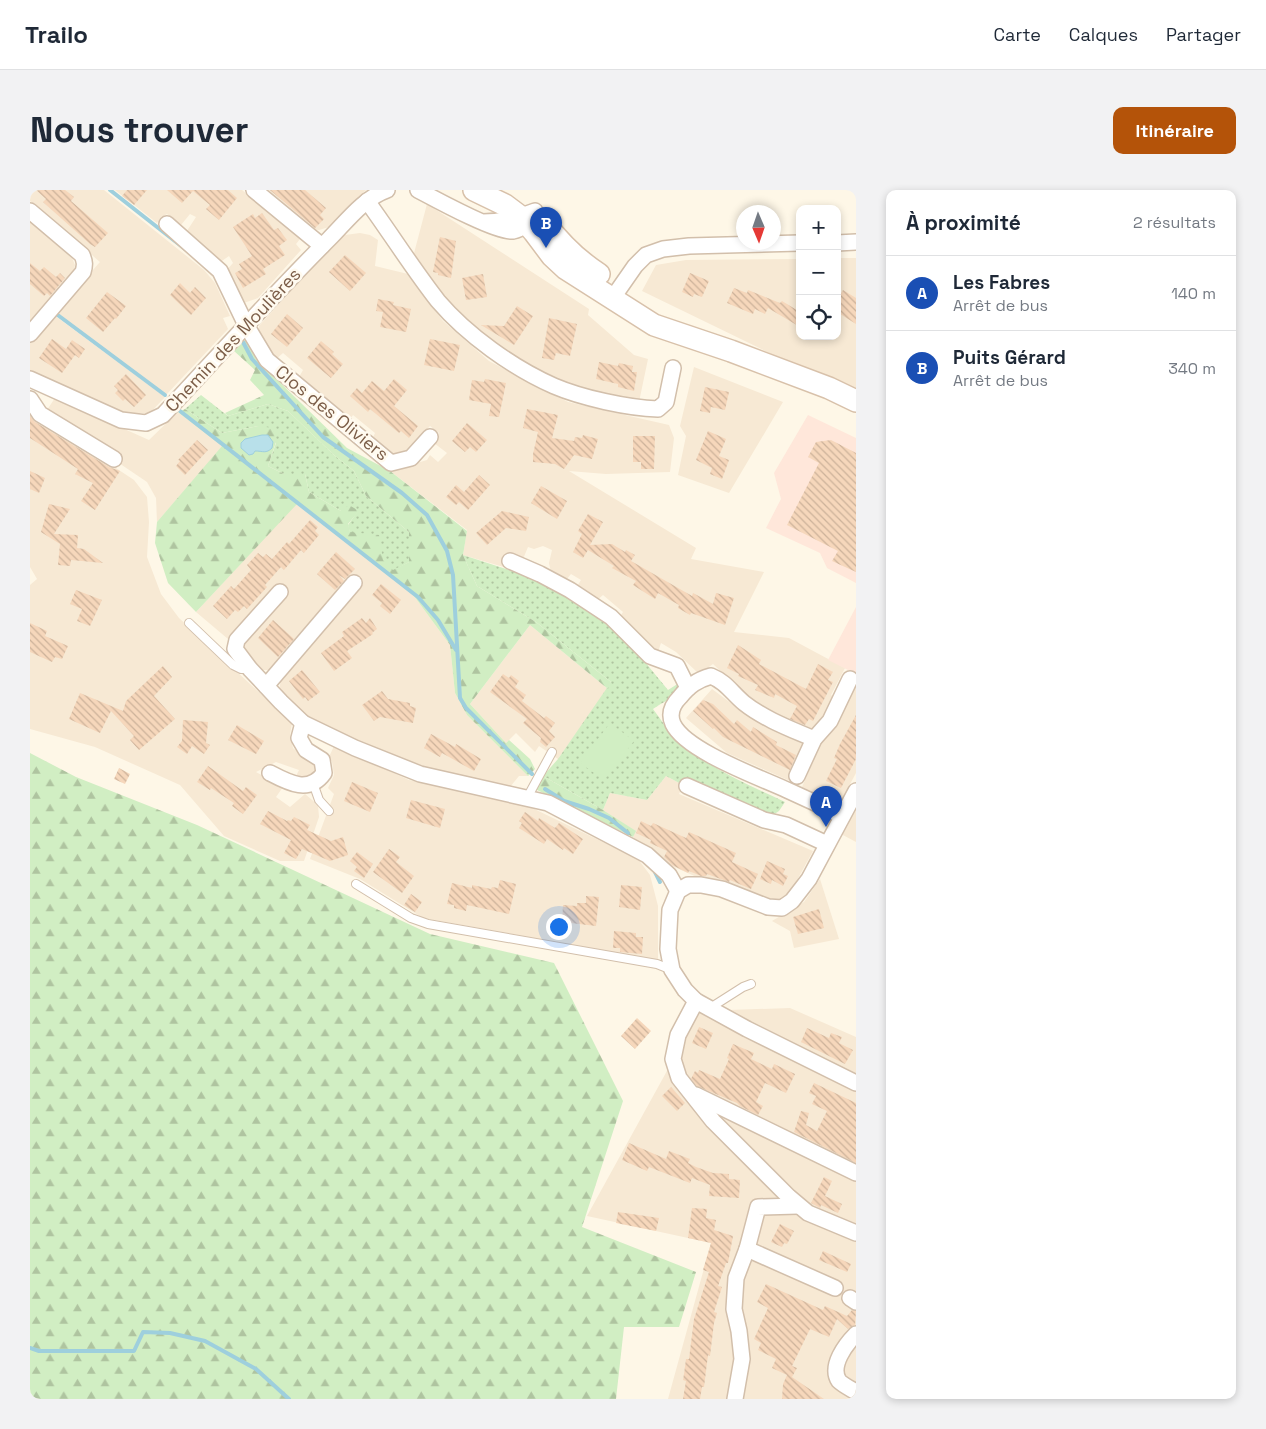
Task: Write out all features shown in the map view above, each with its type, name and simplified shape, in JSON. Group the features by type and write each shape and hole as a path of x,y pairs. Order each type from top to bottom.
{"main road":[{"path":"474,190 527,217 616,293 669,318 731,351 856,400"},
{"path":"507,190 527,217"}],"street":[{"path":"254,190 322,246"},
{"name":"Chemin des Moulières","path":"30,379 121,420 146,423 163,415 322,246 367,201 387,190"},
{"path":"418,190 483,222 503,222 527,217"},
{"path":"367,201 439,301 469,332 514,366 555,387 641,408 658,409 666,402 673,368"},
{"path":"30,211 82,255 85,267 83,272 30,334"},
{"path":"167,224 220,271 246,325"},
{"path":"841,243 856,242"},
{"path":"616,293 646,254 663,249 689,246 796,243"},
{"name":"Clos des Oliviers","path":"246,325 267,360 392,463 411,458 430,437"},
{"path":"30,399 40,414 114,459"},
{"path":"510,561 570,590 611,617 650,656 677,666 688,688"},
{"path":"266,686 354,584"},
{"path":"280,592 235,644 237,653 250,669 303,723 355,748 420,774 548,803 647,855 669,875 678,891"},
{"path":"814,739 780,724 745,704 721,680 711,676 698,680 688,688 674,704 670,712 673,724 690,742 712,757 842,816"},
{"path":"797,776 814,739 830,721 850,679"},
{"path":"270,773 288,783 303,786 318,782 324,773 322,760 306,750 299,738 303,723"},
{"path":"687,786 764,820 786,825 827,844"},
{"path":"856,791 809,879 792,901 782,908 768,908 722,889 688,885 678,891 670,910 668,949 672,970 685,990 696,1000 747,1030 856,1082"},
{"path":"696,1000 678,1035 673,1059 679,1078 713,1121 798,1206 808,1213 856,1233"},
{"path":"693,1094 856,1173"},
{"path":"736,1399 742,1359 734,1309 736,1278 747,1248 758,1207 798,1206"},
{"path":"747,1248 835,1288"},
{"path":"856,1334 848,1342 838,1362 836,1373 840,1382 856,1392"}],"lane":[{"path":"189,623 233,665 241,669 250,669"},
{"path":"526,798 552,752"},
{"path":"313,783 319,800 329,811"},
{"path":"356,884 411,918 428,924 476,934 657,964 672,970"},
{"path":"710,1008 751,984"}],"shaded area":[{"path":"30,190 104,190 204,270 215,283 230,316 223,318 228,329 166,395 56,312 100,262 30,201"},
{"path":"115,190 242,190 300,239 296,244 301,250 258,298 241,304 225,272 233,263 229,256 219,263 215,255 209,257 185,234 196,217 190,214 181,225 167,214 161,217 157,223"},
{"path":"265,190 366,190 329,227 319,230 310,229"},
{"path":"427,204 589,309 588,315 634,355 648,359 639,402 582,390 530,367 483,335 442,296 413,257"},
{"path":"30,222 72,258 75,265 73,273 30,326"},
{"path":"360,233 370,235 378,240 375,266 408,274 443,321 489,361 568,402 669,425 674,438 670,472 606,474 569,471 696,548 691,559 764,572 734,632 789,638 845,668 831,695 835,698 820,726 809,730 754,703 713,664 699,674 676,652 661,643 658,652 618,620 623,612 603,595 596,601 576,588 581,580 571,574 566,580 551,572 549,563 552,550 543,546 534,549 528,547 523,559 512,556 507,568 463,555 467,530 390,471 427,460 430,455 438,462 447,453 434,443 439,433 430,426 403,455 391,457 371,442 375,433 353,415 349,421 298,379 303,370 283,353 274,361 258,334 259,326 337,239 345,235"},
{"path":"841,258 856,258 856,390 790,363 642,291 656,265 686,260 796,259 796,340 841,340"},
{"path":"54,315 165,397 149,414 141,413 135,418 30,374 30,342"},
{"path":"694,367 783,402 729,493 678,475 686,436 680,426"},
{"path":"55,398 149,440 178,412 223,446 157,522 156,498 147,482 45,413"},
{"path":"30,405 39,417 134,480 147,497 149,522 147,557 161,594 179,618 292,723 290,735 293,748 314,763 318,770 313,780 294,780 299,770 276,762 256,772 283,787 276,797 290,807 305,794 318,805 319,817 304,861 280,861 224,836 180,785 95,747 30,729 30,585 37,579 30,567"},
{"path":"808,415 856,438 856,583 827,568 820,553 766,528 781,499 774,473"},
{"path":"296,504 414,596 450,645 455,693 467,715 528,776 519,776 510,787 423,771 309,722 279,692 281,678 358,590 273,670 261,670 239,649 285,593 279,584 228,639 196,612"},
{"path":"856,607 856,674 828,660"},
{"path":"530,625 608,689 558,759 539,746 535,752 516,733 506,743 470,704"},
{"path":"856,680 856,773 842,799 834,803 802,787 823,739"},
{"path":"712,689 751,718 806,746 790,781 727,753 686,718"},
{"path":"334,746 409,780 526,805 638,859 650,875 658,906 658,960 423,918 360,879 310,859 334,794 328,788 334,775 332,762 329,757"},
{"path":"666,776 683,785 679,794 813,851 785,902 708,882 663,862 633,837 635,831 603,810 610,793 647,800"},
{"path":"856,807 856,842 841,834"},
{"path":"820,879 839,939 794,948 790,931 772,921 804,902"},
{"path":"790,1008 856,1037 856,1399 668,1399 711,1243 587,1216 700,1011"}],"green space":[{"path":"246,339 256,359 347,448 390,471 467,531 463,555 477,586 536,622 611,682 608,689 530,625 470,704 506,743 509,740 530,759 535,769 528,776 467,715 455,693 450,645 414,596 297,504 196,612 168,583 155,543 157,522 222,446 178,412 185,409 222,433 258,426 273,428 276,442 268,466 284,474 305,474 309,492 341,511 349,505 359,511 348,524 350,532 379,535 383,560 393,570 409,562 409,532 366,496 354,471 334,455 288,411 268,404 228,416 225,413 264,395 250,380 255,370 234,351"},
{"path":"201,395 228,416 268,404 288,411 334,455 354,471 366,496 409,532 409,562 393,571 350,533 348,525 358,511 341,511 309,492 305,474 284,474 268,466 276,443 258,426 222,433 185,409"},
{"path":"463,555 540,580 581,603 631,645 668,690 679,683 673,695 653,709 674,737 689,750 715,767 785,802 779,811 773,815 683,785 666,776 647,800 610,793 603,810 543,776 558,759 611,682 536,622 477,586"},
{"path":"610,723 634,741 604,780 580,763"},
{"path":"30,753 76,777 197,825 430,934 554,963 623,1101 582,1227 696,1272 679,1327 624,1327 616,1399 30,1399"},
{"path":"543,776 636,831 633,837 535,789"}],"water":[{"path":"268,435 273,442 270,450 264,452 255,451 249,455 241,448 241,443 245,439"}],"building":[{"path":"36,190 65,190 74,197 71,201 108,233 95,247 43,202 46,199"},
{"path":"127,190 147,190 134,205 122,196"},
{"path":"167,190 228,190 237,198 219,220 206,209 210,205 193,191 182,203"},
{"path":"270,190 305,190 326,208 320,215 324,219 315,228"},
{"path":"262,213 274,230 278,228 287,240 279,246 285,255 263,269 266,274 243,288 235,273 242,269 239,264 252,256 233,227 253,214 255,218"},
{"path":"440,237 456,241 451,278 433,272"},
{"path":"345,255 366,273 350,291 329,272"},
{"path":"30,263 40,271 44,267 56,277 60,273 65,278 50,296 47,293 44,296 30,284"},
{"path":"690,273 709,281 702,297 694,294 693,297 682,292"},
{"path":"483,274 487,297 466,300 462,278"},
{"path":"180,283 190,293 195,287 206,298 191,315 170,295"},
{"path":"734,288 747,293 748,290 780,303 782,301 796,310 796,325 768,308 765,314 755,309 753,314 727,303"},
{"path":"843,290 856,298 856,324 841,315 841,293"},
{"path":"107,292 126,306 103,332 86,318"},
{"path":"378,299 394,302 393,305 411,309 406,332 380,327 383,312 376,311"},
{"path":"517,306 533,316 514,345 481,325 504,326"},
{"path":"287,314 303,328 287,347 271,334"},
{"path":"549,318 577,324 570,356 556,353 554,360 542,358"},
{"path":"52,339 66,349 72,340 85,349 79,358 75,355 62,373 39,358"},
{"path":"430,339 460,345 454,371 424,365"},
{"path":"321,341 334,352 332,354 343,364 331,378 307,358"},
{"path":"599,362 618,366 619,363 633,366 632,372 637,372 634,391 618,387 618,384 596,379"},
{"path":"126,374 146,395 134,407 125,399 123,401 115,393 118,390 114,386"},
{"path":"394,379 407,390 394,406 418,426 409,438 401,431 399,433 370,409 368,412 350,396 357,388 362,393 372,381 384,391"},
{"path":"485,379 506,383 499,417 489,416 491,404 469,400 472,380 484,382"},
{"path":"705,387 729,392 725,410 711,407 710,413 700,411"},
{"path":"527,409 558,415 552,438 574,441 575,437 582,438 583,435 598,439 592,459 574,455 564,469 555,464 533,462 538,432 523,428"},
{"path":"30,416 35,422 109,467 120,471 95,510 81,501 93,483 75,474 78,469 30,438"},
{"path":"467,423 487,440 476,452 470,447 465,452 452,441"},
{"path":"708,431 726,439 719,456 729,460 722,479 710,474 712,468 696,460"},
{"path":"633,436 655,436 654,469 641,469 641,462 633,462"},
{"path":"197,440 208,450 185,475 176,466 180,461 178,460"},
{"path":"831,440 856,453 856,572 832,561 838,551 787,525 819,463 808,457 816,442"},
{"path":"30,471 45,478 39,493 30,489"},
{"path":"479,475 490,485 468,510 459,502 456,505 446,497 456,485 464,492"},
{"path":"541,486 567,501 557,519 531,503"},
{"path":"49,504 70,509 54,534 78,535 77,548 84,549 103,563 71,560 70,566 58,565 60,544 41,532"},
{"path":"502,511 529,517 526,531 506,528 487,545 476,533"},
{"path":"588,514 603,522 590,545 612,544 625,552 626,550 635,555 631,561 692,596 693,593 713,604 716,593 734,598 725,625 691,613 690,615 678,608 679,605 658,593 655,599 633,585 636,581 612,568 614,566 588,550 583,558 573,552 582,534 578,531"},
{"path":"310,520 318,527 315,531 319,535 304,553 301,550 284,570 281,567 265,585 267,587 247,609 244,606 238,612 235,610 227,619 213,606 231,586 234,589 251,570 247,565 258,553 263,557 266,554 272,559 287,542 289,544"},
{"path":"336,552 355,569 345,579 339,575 344,581 335,590 317,574"},
{"path":"381,584 401,600 390,614 380,606 382,603 372,595"},
{"path":"76,590 102,600 90,626 77,621 82,609 70,604"},
{"path":"362,618 366,623 370,618 377,629 373,634 347,651 352,658 334,671 321,653 344,636 342,632"},
{"path":"273,620 294,639 278,657 258,638"},
{"path":"30,623 47,631 45,636 68,646 62,659 55,657 52,662 30,652"},
{"path":"738,645 761,660 759,664 806,689 818,664 833,672 828,680 833,682 813,721 809,719 805,725 790,719 797,706 775,694 774,698 755,690 758,685 738,676 739,674 727,668"},
{"path":"163,666 172,677 154,696 175,719 139,750 130,740 134,736 111,711 100,733 69,719 80,693 123,711 126,701"},
{"path":"302,670 320,692 308,701 305,697 303,699 289,681"},
{"path":"503,674 509,678 511,675 519,681 515,687 526,695 522,701 544,718 546,716 555,723 549,731 555,737 546,747 540,742 541,738 523,723 527,719 490,692"},
{"path":"382,691 388,699 410,703 410,706 416,708 413,723 380,717 374,721 362,705"},
{"path":"703,700 713,704 734,724 737,720 751,732 753,727 777,742 776,745 796,755 790,770 723,737 713,729 693,711"},
{"path":"856,715 856,759 841,788 826,781 837,759 834,758 840,744"},
{"path":"183,720 208,722 206,743 210,745 204,754 192,746 187,754 177,747 182,741"},
{"path":"237,725 264,741 256,754 228,740"},
{"path":"431,734 455,747 456,744 481,759 474,771 442,753 440,757 424,748"},
{"path":"208,766 243,791 246,787 257,795 243,814 232,806 234,803 211,788 210,790 197,782"},
{"path":"119,768 130,774 125,784 114,779"},
{"path":"352,782 378,793 370,812 344,801"},
{"path":"411,800 445,809 440,828 406,818"},
{"path":"268,811 287,821 291,821 294,817 310,825 307,830 331,841 343,837 348,855 330,861 302,849 296,859 284,853 291,840 260,824"},
{"path":"525,812 538,821 539,818 555,828 559,823 583,839 573,854 564,848 563,850 547,839 544,844 519,828 522,823 519,821"},
{"path":"641,821 651,826 653,823 686,838 689,832 736,853 732,862 758,874 751,889 730,880 729,882 707,874 706,876 701,876 689,871 688,873 672,865 664,857 667,851 650,843 651,840 636,833"},
{"path":"389,849 400,857 396,862 414,876 402,893 373,872"},
{"path":"357,852 373,864 364,878 354,871 357,867 350,861"},
{"path":"767,861 785,869 783,874 788,876 783,886 772,880 771,884 760,879"},
{"path":"500,880 516,884 509,914 467,905 466,911 447,904 452,883 472,888 472,885 491,889 492,887 498,888"},
{"path":"621,885 642,887 640,910 619,907"},
{"path":"411,894 422,902 415,912 404,905"},
{"path":"586,896 599,897 596,926 562,922 563,905 577,906 577,903 586,903"},
{"path":"819,909 824,928 798,934 793,917"},
{"path":"614,931 636,933 636,937 643,937 642,954 620,952 620,948 613,948"},
{"path":"637,1018 651,1031 635,1049 621,1036"},
{"path":"699,1027 713,1033 706,1049 692,1043"},
{"path":"807,1028 829,1038 831,1033 842,1037 839,1043 853,1050 845,1064 801,1042"},
{"path":"733,1044 754,1053 751,1059 772,1069 774,1064 795,1074 786,1093 765,1083 756,1102 763,1106 758,1115 737,1103 697,1086 691,1079 695,1071 698,1073 699,1070 720,1079"},
{"path":"814,1083 856,1103 856,1163 794,1132 801,1111 809,1113 806,1125 817,1131 827,1111 812,1104 816,1096 809,1093"},
{"path":"671,1087 685,1103 677,1111 662,1096"},
{"path":"629,1143 666,1159 669,1151 690,1159 688,1163 696,1167 713,1173 729,1174 729,1179 740,1180 739,1198 709,1196 710,1185 692,1178 690,1183 649,1167 647,1171 622,1160"},
{"path":"824,1177 832,1181 825,1196 842,1204 838,1213 821,1205 820,1208 811,1203"},
{"path":"692,1208 707,1209 706,1218 716,1220 714,1230 733,1236 728,1263 726,1263 718,1286 722,1287 714,1312 717,1313 710,1356 708,1355 704,1387 702,1387 700,1399 683,1399 686,1381 683,1380 686,1359 689,1359 694,1319 709,1272 703,1270 711,1243 688,1238"},
{"path":"618,1212 659,1218 656,1231 616,1223"},
{"path":"780,1224 794,1231 787,1244 784,1243 782,1247 771,1242"},
{"path":"823,1251 851,1264 847,1272 819,1260"},
{"path":"766,1284 823,1310 825,1306 847,1316 852,1310 856,1311 855,1325 848,1329 837,1319 829,1337 810,1329 792,1366 797,1368 792,1377 824,1399 782,1399 783,1384 787,1375 772,1368 776,1359 758,1350 761,1343 754,1339 768,1308 757,1302"}],"waterway":[{"path":"110,190 185,249"},
{"path":"55,313 165,395"},
{"path":"243,342 252,359 323,437 402,493 427,515 447,551 453,575 460,698 466,708 532,774"},
{"path":"180,411 418,597 438,620 456,650"},
{"path":"545,789 564,801 609,818 628,833"},
{"path":"653,868 660,882"},
{"path":"30,1348 39,1351 134,1351 143,1332 170,1333 205,1341 256,1369 289,1399"}],"place":[{"name":"Puits Gérard","path":"546,248"},
{"name":"Les Fabres","path":"826,827"}]}
